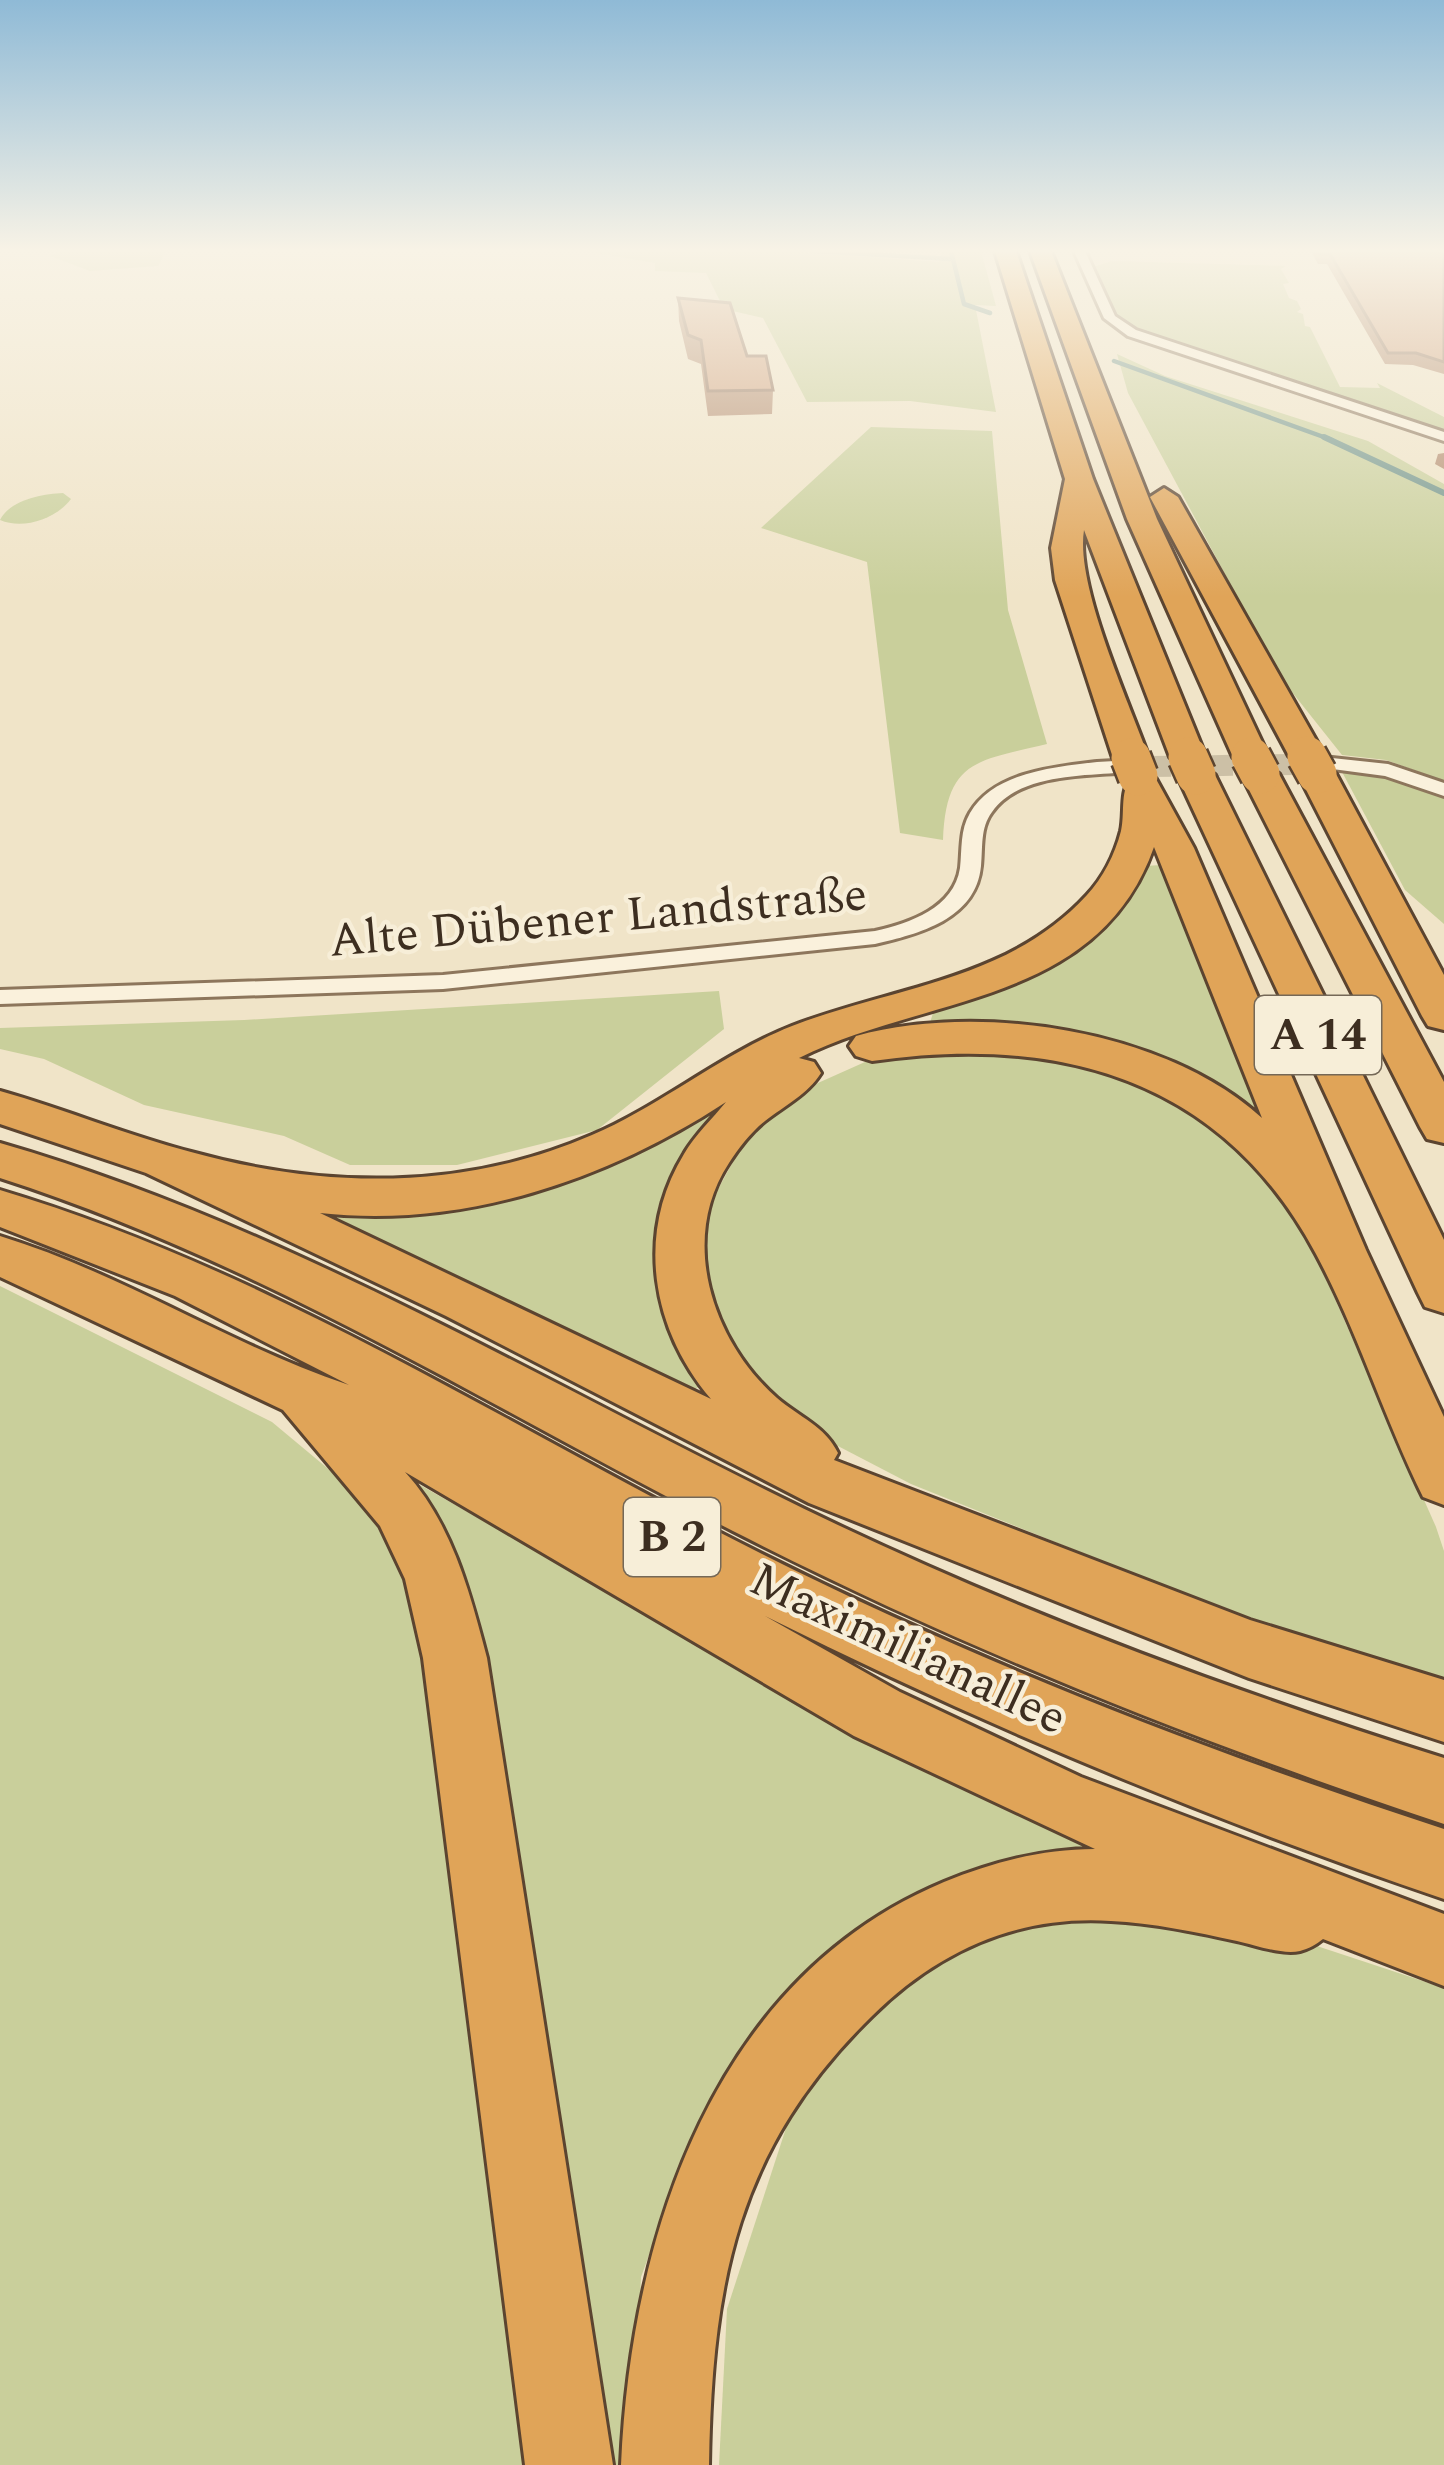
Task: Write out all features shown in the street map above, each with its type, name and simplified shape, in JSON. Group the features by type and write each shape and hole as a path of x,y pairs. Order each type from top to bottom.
{"highway":[{"name":"A 14","path":"1042,366 1079,479 1192,766 1444,1293"},
{"name":"A 14","path":"1081,366 1102,423 1255,765 1444,1127"},
{"path":"1102,423 1168,503 1319,765 1357,850 1444,1016"},
{"path":"0,1107 162,1161 315,1194 382,1198 500,1184 589,1157 644,1131 752,1063 795,1042 988,982 1034,960 1077,931 1116,890 1145,816 1077,608 1066,548 1079,479"},
{"path":"1132,773 1174,848 1340,1250 1444,1480"},
{"path":"1357,850 1444,942"},
{"path":"913,1515 781,1436 726,1382 693,1326 678,1271 678,1232 686,1194 699,1162 767,1091 808,1067 858,1049 916,1037 979,1033 1069,1044 1166,1079 1243,1129 1275,1158 1340,1250"},
{"name":"Maximilianallee","path":"0,1160 146,1208 357,1304 725,1498 993,1625 1146,1688 1444,1791"},
{"path":"162,1161 465,1302 830,1486 1250,1649 1444,1711"},
{"name":"Maximilianallee","path":"0,1208 120,1250 244,1308 694,1549 978,1686 1130,1750 1444,1864"},
{"path":"0,1255 296,1392 334,1403 877,1714 1064,1804 1425,1943"},
{"path":"296,1392 402,1509 436,1579 455,1658 569,2465"},
{"path":"664,2465 665,2418 692,2243 748,2107 788,2048 857,1978 915,1931 980,1901 1047,1888 1114,1884 1425,1943"}],"street":[{"path":"1231,366 1444,437"},
{"path":"1319,765 1388,770 1444,790"},
{"name":"Alte Dübener Landstraße","path":"0,997 443,982 844,944 896,933 934,916 961,895 971,871 974,826 990,804 1016,785 1051,771 1132,773"}],"green space":[{"path":"788,366 987,366 996,412 910,401 807,402"},
{"path":"1120,366 1143,366 1368,441 1444,484 1444,781 1386,760 1342,755 1280,677 1128,393"},
{"path":"1242,366 1330,366 1340,387 1380,388 1377,383 1444,417 1444,434"},
{"path":"871,427 992,431 1008,610 1047,744 970,768 951,793 943,840 900,833 867,562 761,528"},
{"path":"63,493 71,499 48,517 19,524 0,520 19,503"},
{"path":"1341,770 1385,775 1444,797 1444,924 1405,890"},
{"path":"1161,865 1270,1115 1266,1129 1226,1099 929,1026 933,1013 1060,961 1115,919 1145,866"},
{"path":"719,991 724,1029 597,1130 457,1165 350,1165 284,1136 144,1105 44,1059 0,1049 0,1028 244,1020"},
{"path":"978,1050 1074,1059 1176,1098 1231,1137 1274,1180 1304,1229 1436,1527 1444,1551 1444,1680 1294,1638 911,1484 836,1445 750,1381 709,1302 703,1217 744,1141 791,1095 865,1062"},
{"path":"707,1110 713,1117 669,1179 654,1233 660,1286 700,1386 689,1393 328,1214 435,1210 515,1199 605,1165"},
{"path":"0,1286 272,1422 368,1502 422,1608 533,2465 0,2465"},
{"path":"420,1485 916,1765 1082,1832 1084,1861 779,2017 686,2155 641,2277 633,2465 599,2465 449,1546"},
{"path":"1052,1908 1250,1924 1444,1988 1444,2465 719,2465 727,2309 803,2076 938,1952"}],"building":[{"path":"705,366 768,366 773,390 708,391"}],"waterway":[{"path":"1128,366 1325,437"},
{"path":"1325,437 1332,440"},
{"path":"1325,437 1444,493"}],"tunnel":[{"path":"1119,767 1327,764"}]}
